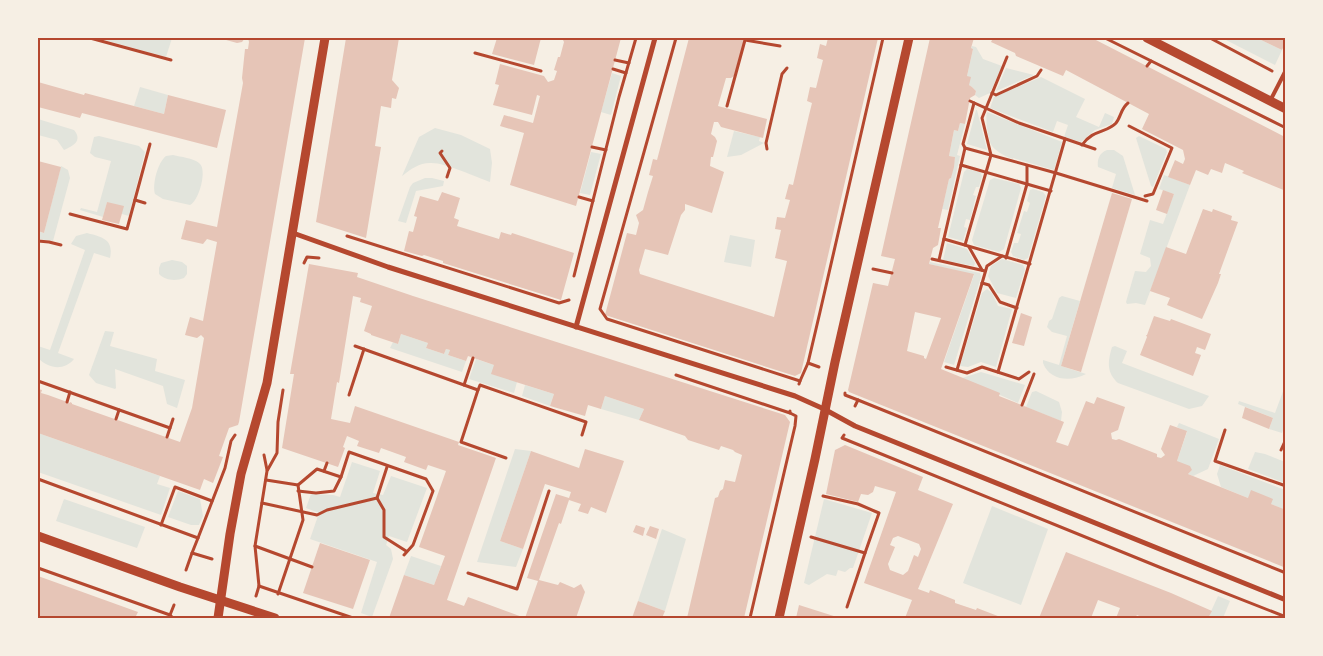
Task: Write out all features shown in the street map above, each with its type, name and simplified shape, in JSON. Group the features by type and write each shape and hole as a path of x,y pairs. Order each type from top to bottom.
{"street":[{"path":"218,618 241,474 267,383 325,38"},
{"path":"576,327 655,38"},
{"path":"779,618 815,459 824,409 909,38"},
{"path":"1146,38 1286,109"},
{"path":"293,233 388,267 795,396 855,426 1286,600"},
{"path":"38,536 180,587 275,618"}],"lane":[{"path":"1270,101 1286,70"}],"path":[{"path":"90,38 171,60"},
{"path":"572,284 636,38"},
{"path":"676,38 600,309 606,319 799,383 808,363 883,38"},
{"path":"1105,38 1286,128"},
{"path":"1210,38 1270,69 1281,80"},
{"path":"727,106 746,40 780,46"},
{"path":"475,52 541,71"},
{"path":"984,271 967,246 990,155 982,118 1007,57"},
{"path":"615,60 629,63"},
{"path":"1148,66 1151,61"},
{"path":"767,149 766,143 782,74 787,68"},
{"path":"613,69 626,73"},
{"path":"992,94 996,94 1036,76 1041,70"},
{"path":"1095,149 1019,123 972,102 963,144 966,148 1147,201"},
{"path":"1082,145 1094,133 1109,128 1116,123 1125,105 1128,103"},
{"path":"1129,126 1172,148 1153,194 1145,196"},
{"path":"998,372 1065,140"},
{"path":"70,214 127,229 150,144"},
{"path":"592,147 606,150"},
{"path":"938,260 966,148"},
{"path":"442,151 440,153 450,168 447,177"},
{"path":"961,165 1051,191"},
{"path":"957,370 984,271 987,266 1004,257 1027,184 1027,166"},
{"path":"579,197 593,201"},
{"path":"135,200 145,203"},
{"path":"345,235 559,303 567,300 570,292"},
{"path":"944,239 1030,264"},
{"path":"38,241 61,246"},
{"path":"932,259 984,271"},
{"path":"873,269 892,273"},
{"path":"982,283 989,285 1000,302 1017,308"},
{"path":"355,346 478,390"},
{"path":"349,395 364,349"},
{"path":"464,385 473,358"},
{"path":"808,363 819,367"},
{"path":"946,367 967,373 982,367 1019,379 1029,372"},
{"path":"1022,405 1034,374"},
{"path":"38,380 170,428"},
{"path":"506,458 461,442 480,385 586,422 582,435"},
{"path":"846,386 845,395 1286,573"},
{"path":"66,402 70,392"},
{"path":"855,406 858,400"},
{"path":"116,419 119,410"},
{"path":"750,618 796,416 790,413"},
{"path":"167,437 173,419"},
{"path":"186,570 225,468 231,441 239,429"},
{"path":"1226,430 1215,461 1286,486"},
{"path":"845,432 842,438 1286,617"},
{"path":"1281,450 1286,439"},
{"path":"298,491 334,491 341,477 349,452 426,479 433,491 413,545 405,553 384,538 384,510 377,498 388,467"},
{"path":"324,471 327,463"},
{"path":"266,480 298,485 317,469 341,477"},
{"path":"267,471 255,546 259,586 353,618"},
{"path":"38,479 198,538"},
{"path":"278,594 303,520 298,485"},
{"path":"161,525 175,487 212,501"},
{"path":"468,572 517,589 549,491"},
{"path":"821,496 858,504 879,513 847,606"},
{"path":"262,504 317,515 327,510 377,498"},
{"path":"811,537 865,553"},
{"path":"255,546 312,567"},
{"path":"192,553 213,559"},
{"path":"38,568 172,617 174,605"}],"shaded area":[{"path":"97,38 172,38 166,57"},
{"path":"1228,38 1257,38 1282,50 1275,65 1226,40"},
{"path":"972,46 976,47 983,59 1002,66 990,93 979,98 975,95 976,91 969,85 967,76"},
{"path":"1006,68 1034,75 996,91"},
{"path":"612,73 621,76 611,115 601,112"},
{"path":"1041,77 1085,99 1076,117 1099,127 1105,113 1114,117 1112,124 1095,130 1081,142 1064,137 1068,125 1057,121 1053,132 990,108 994,97"},
{"path":"140,87 168,95 164,114 134,106"},
{"path":"977,110 987,150 967,144"},
{"path":"987,112 1062,142 1054,170 1010,158 996,150 989,139"},
{"path":"38,119 74,130 78,137 76,143 64,150 57,140 38,135"},
{"path":"960,123 965,124 957,155 960,156 948,210 942,209 955,157 949,156 954,130 958,131"},
{"path":"435,128 461,135 490,149 492,163 490,182 436,163 419,165 402,176 419,137"},
{"path":"734,131 760,137 759,141 764,143 741,155 727,157"},
{"path":"99,136 139,146 145,152 129,216 122,214 107,202 103,217 80,210 81,208 97,212 111,161 95,157 90,153 94,137"},
{"path":"1139,136 1166,149 1167,152 1153,187 1151,186 1136,138"},
{"path":"1107,150 1114,150 1123,156 1135,195 1112,188 1116,174 1098,167 1099,157"},
{"path":"591,152 601,154 590,195 580,193"},
{"path":"173,155 194,160 202,166 203,172 199,192 190,205 163,199 155,194 155,179 160,163 166,156"},
{"path":"61,166 68,170 70,178 53,241 38,239 38,231 44,233"},
{"path":"967,169 980,172 982,176 979,187 976,187 973,195 976,196 970,220 966,219 964,227 967,228 963,241 948,237 964,172"},
{"path":"1164,175 1190,185 1145,305 1127,304 1135,271 1146,272 1151,266 1150,258 1140,254 1150,220 1163,224 1174,194 1159,189"},
{"path":"425,178 444,181 443,186 416,191 406,223 398,221 410,187 413,183"},
{"path":"994,178 1019,184 1021,188 1004,249 999,252 974,245 972,240 990,180"},
{"path":"1030,190 1043,192 1046,196 1028,258 1024,260 1013,256 1011,252 1014,243 1018,243 1021,234 1017,233 1024,211 1027,212 1030,203 1027,201"},
{"path":"87,233 106,240 110,247 110,258 94,253 58,353 74,359 66,365 56,367 42,362 38,358 38,346 50,350 85,250 71,244 76,236"},
{"path":"730,235 755,240 751,267 724,262"},
{"path":"947,243 967,249 975,263 974,266 943,260"},
{"path":"1002,259 1023,265 1025,269 1016,298 997,293 988,276 991,266"},
{"path":"172,260 182,262 187,266 187,274 184,278 171,280 159,274 161,263"},
{"path":"930,262 980,273 981,277 954,365 944,362 974,275 929,264"},
{"path":"987,289 992,293 998,306 1012,309 996,367 981,362 968,367 960,366 982,293"},
{"path":"1062,296 1080,301 1061,366 1086,374 1068,379 1051,373 1043,363 1043,360 1059,365 1067,336 1052,332 1047,327 1052,319 1059,298"},
{"path":"105,331 114,332 110,346 157,359 155,371 185,380 177,408 167,404 163,386 115,369 115,389 96,383 89,375"},
{"path":"401,334 428,343 426,348 444,354 446,349 450,350 448,355 466,361 462,372 390,348 393,342 398,344"},
{"path":"1115,346 1127,351 1122,363 1209,396 1202,406 1189,409 1118,383 1111,375 1109,366 1112,347"},
{"path":"476,359 494,365 517,382 514,393 469,379"},
{"path":"981,372 1025,385 1018,403 962,378"},
{"path":"525,385 554,394 550,406 522,396"},
{"path":"1285,386 1285,424 1282,433 1269,429 1273,418 1238,404 1239,401 1275,413"},
{"path":"1036,391 1059,402 1062,412 1061,421 1026,407 1032,392"},
{"path":"605,396 644,409 639,420 601,409"},
{"path":"1179,423 1219,439 1208,469 1193,476 1188,474 1192,470 1177,461 1187,432 1177,427"},
{"path":"38,433 160,476 157,484 170,488 161,515 38,472"},
{"path":"515,449 531,451 500,541 523,549 516,567 477,562"},
{"path":"1255,452 1285,462 1285,483 1248,469"},
{"path":"352,462 380,471 373,493 383,495 391,476 427,488 407,542 389,536 386,545 391,549 393,559 372,617 361,613 377,562 310,539 319,513 306,508 311,494 340,497"},
{"path":"1220,465 1285,490 1285,510 1221,487 1217,474"},
{"path":"178,491 200,499 203,516 199,525 191,525 168,517"},
{"path":"64,499 145,527 137,548 56,521"},
{"path":"824,499 872,513 853,568 845,572 838,570 836,576 827,574 809,585 804,583"},
{"path":"992,506 1048,529 1021,605 963,583"},
{"path":"662,529 686,539 665,611 638,601"},
{"path":"411,556 441,566 434,585 404,575"},
{"path":"1218,596 1230,601 1223,618 1208,618"}],"building":[{"path":"219,38 245,38 242,42 237,43"},
{"path":"248,38 305,38 239,422 238,425 229,428 219,456 223,457 213,483 204,479 200,490 38,433 38,389 42,390 41,393 180,442 192,408 204,338 201,335 197,338 185,335 190,317 203,321 217,242 207,239 203,244 181,239 186,220 217,227 243,83 245,49 248,49"},
{"path":"346,38 399,38 392,80 399,88 396,99 392,98 391,108 381,106 375,146 381,147 366,238 316,222"},
{"path":"497,38 541,38 534,65 492,54"},
{"path":"562,38 621,38 576,206 510,185 524,133 500,126 504,115 533,123 540,96 537,95 532,115 493,105 499,85 495,84 500,64 544,76 548,82 554,80 557,71 554,70 564,42"},
{"path":"689,38 745,38 734,76 726,78 718,106 767,119 763,138 721,127 718,122 714,122 711,134 717,141 710,166 724,172 712,213 685,204 685,210 681,215 668,255 645,249 639,270 640,274 774,317 787,261 775,258 781,230 775,229 777,217 785,218 790,200 785,199 789,184 793,185 812,103 807,101 810,87 816,88 823,60 817,58 820,44 826,46 828,38 878,38 801,373 795,376 605,315 627,233 636,235 639,223 636,215 643,210 653,176 649,175 653,159 657,160"},
{"path":"930,38 974,38 967,76 971,77 969,85 976,91 975,95 970,98 965,124 960,123 958,131 954,130 949,156 955,157 954,167 949,179 938,228 941,228 938,245 933,248 929,264 974,274 941,369 1000,393 999,396 1064,422 1056,442 1068,446 1086,401 1094,404 1097,397 1125,407 1118,430 1111,433 1112,439 1119,439 1157,454 1157,457 1161,458 1165,455 1161,449 1170,425 1187,431 1177,461 1190,466 1192,470 1188,474 1248,498 1251,490 1273,499 1271,504 1286,510 1286,568 849,392 873,283 888,286 895,259 881,256","holes":["915,312 941,318 926,359 924,356 907,351"]},
{"path":"993,38 1092,38 1285,137 1286,191 1242,173 1244,171 1225,163 1222,173 1211,169 1208,175 1196,170 1190,185 1168,177 1175,160 1183,164 1185,159 1183,150 1142,129 1149,114 1066,70 1063,76 1016,56 1015,53 991,42"},
{"path":"1257,38 1286,38 1286,42 1282,50"},
{"path":"38,82 164,114 168,95 226,110 217,148 82,113 80,118 38,107"},
{"path":"38,161 61,167 44,233 38,231"},
{"path":"1163,190 1174,194 1167,214 1156,210"},
{"path":"442,192 460,198 454,218 459,220 457,226 499,239 501,232 511,235 512,233 574,253 561,300 443,263 443,261 424,255 404,251 409,231 413,232 417,217 414,216 420,196 438,201"},
{"path":"1112,193 1132,199 1081,372 1061,366"},
{"path":"107,202 124,206 119,224 102,220"},
{"path":"1203,209 1212,212 1213,209 1232,216 1231,220 1238,222 1219,274 1221,274 1218,283 1202,319 1167,305 1170,298 1150,291 1166,247 1186,254"},
{"path":"309,264 358,273 357,277 413,296 785,415 790,422 744,618 687,618 715,498 718,497 723,489 725,480 735,482 742,455 721,446 719,450 688,440 685,436 639,420 644,409 605,396 601,409 588,405 585,416 550,406 554,394 491,374 494,365 468,356 466,361 448,355 450,350 446,349 444,354 426,348 428,343 401,334 398,344 371,335 364,331 372,306 360,302 361,298 353,296 339,383 337,382 331,419 350,423 355,406 459,442 458,445 496,458 447,600 464,606 468,597 525,618 389,618 404,575 434,585 445,556 419,547 446,471 428,465 426,470 404,462 406,457 381,448 379,453 357,446 359,441 347,436 338,467 282,448 294,374 290,374"},
{"path":"1021,313 1032,317 1024,346 1012,343"},
{"path":"1154,316 1170,321 1171,319 1211,334 1205,350 1197,347 1195,353 1201,355 1193,376 1140,355"},
{"path":"1245,407 1273,418 1269,429 1242,418"},
{"path":"845,445 923,477 918,490 953,504 918,589 929,593 930,590 955,600 955,603 976,610 977,608 1003,618 905,618 912,600 864,583 896,492 875,486 873,492 868,495 861,494 858,502 826,494 835,450","holes":["898,536 919,544 921,549 918,557 914,555 908,571 903,575 890,570 888,564 895,547 890,545 893,538"]},
{"path":"585,449 624,461 606,513 591,507 588,514 578,511 581,504 569,500 539,580 558,585 560,582 574,588 581,584 585,592 576,618 525,618 538,581 527,578 556,494 569,498 571,492 545,484 523,549 500,541 531,451 579,468"},
{"path":"636,525 645,528 643,536 633,532"},
{"path":"650,526 659,529 656,539 646,535"},
{"path":"320,543 370,560 353,609 303,593"},
{"path":"1066,552 1212,611 1208,618 1144,618 1137,615 1135,618 1116,618 1120,608 1098,600 1091,618 1039,618"},
{"path":"38,576 138,612 135,618 38,618"},
{"path":"638,601 665,611 662,618 632,618"},
{"path":"799,605 840,618 796,618"}]}
